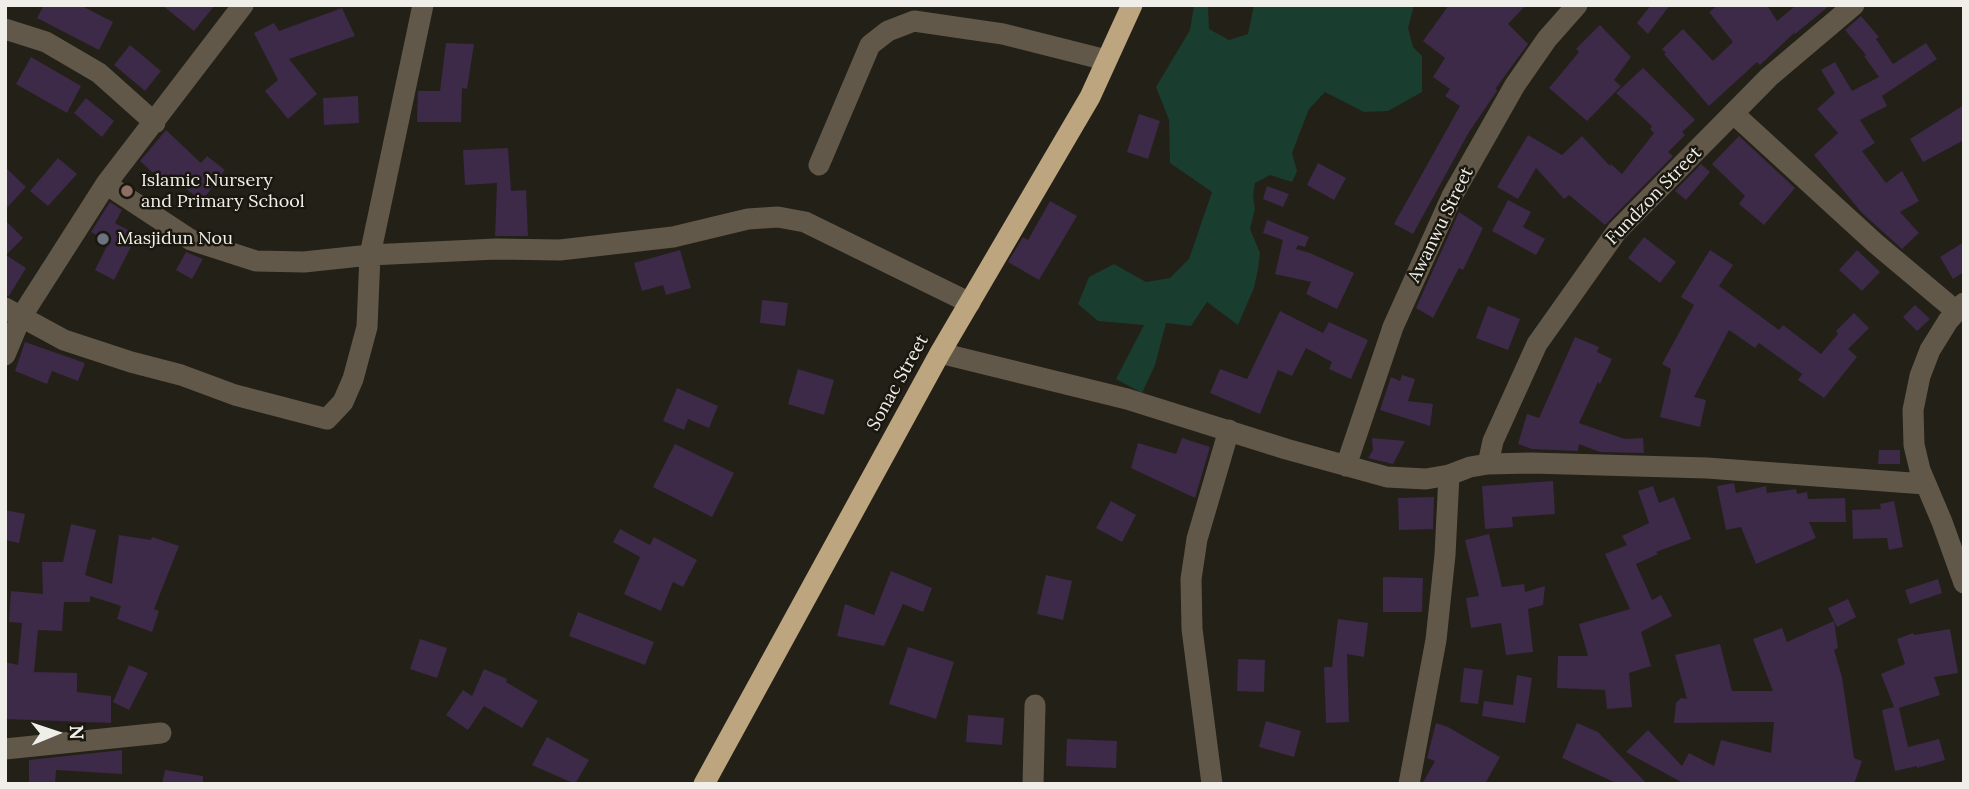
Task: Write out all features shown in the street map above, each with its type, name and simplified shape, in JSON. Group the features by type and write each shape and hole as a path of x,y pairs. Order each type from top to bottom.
{"highway":[{"name":"Sonac Street","path":"704,784 940,353 1090,97 1132,5"}],"street":[{"path":"5,355 13,312 106,184 243,5"},
{"path":"13,312 64,340 181,375 235,395 327,419 343,402 353,379 367,327 370,255 423,5"},
{"name":"Awanwu Street","path":"1346,466 1393,327 1452,196 1515,85 1547,39 1577,5"},
{"name":"Fundzon Street","path":"1488,464 1493,441 1537,344 1623,223 1769,77 1854,5"},
{"path":"819,165 870,45 888,30 914,21 1003,34 1106,60"},
{"path":"5,29 46,42 99,73 155,122"},
{"path":"1734,114 1875,243 1960,307 1930,350 1920,376 1913,410 1914,445 1925,484 1964,583"},
{"path":"106,184 191,240 256,261 304,262 370,255 496,249 560,250 673,237 748,219 778,217 805,222 970,303"},
{"path":"940,353 1127,399 1388,477 1426,479 1488,464 1707,468 1925,484"},
{"path":"1212,784 1192,629 1191,579 1197,539 1229,430"},
{"path":"1409,784 1436,640 1449,475"},
{"path":"1033,784 1035,705"},
{"path":"5,749 161,733"}],"green space":[{"path":"1208,5 1209,29 1229,40 1248,34 1254,5 1414,5 1408,28 1413,47 1422,56 1422,92 1388,111 1364,112 1325,92 1309,109 1292,153 1297,171 1292,182 1270,175 1255,183 1255,209 1250,229 1260,253 1254,288 1238,325 1207,302 1191,326 1166,323 1155,365 1142,393 1116,379 1144,325 1098,321 1078,304 1089,277 1114,264 1146,282 1170,278 1189,259 1212,192 1170,163 1169,120 1156,87 1190,30 1194,6"}],"building":[{"path":"44,5 80,5 113,22 99,50 37,18"},
{"path":"162,5 215,5 194,31"},
{"path":"1449,5 1526,5 1508,24 1528,44 1469,132 1413,234 1394,224 1460,106 1445,96 1450,89 1433,77 1445,58 1423,41"},
{"path":"1651,5 1670,5 1648,34 1637,23"},
{"path":"1718,5 1767,5 1777,21 1796,5 1830,5 1794,33 1760,65 1757,62 1709,106 1662,49 1683,29 1713,61 1733,42 1709,12"},
{"path":"342,8 355,36 289,59 317,94 288,119 265,91 278,80 254,33 274,23 279,31"},
{"path":"1861,16 1879,37 1876,39 1893,64 1926,43 1937,59 1882,96 1887,106 1860,120 1875,143 1862,151 1886,183 1902,171 1919,201 1900,212 1919,233 1902,249 1862,213 1814,155 1838,133 1817,109 1835,93 1821,70 1835,62 1852,91 1879,77 1864,56 1866,55 1845,30"},
{"path":"1600,25 1631,57 1614,80 1621,86 1587,121 1549,88 1579,52 1576,49"},
{"path":"446,43 474,44 467,89 462,88 461,122 417,122 418,91 440,91"},
{"path":"130,45 161,71 145,91 114,65"},
{"path":"31,57 81,86 67,113 16,84"},
{"path":"1643,68 1695,120 1682,132 1685,135 1668,152 1673,156 1605,225 1569,195 1564,199 1536,168 1518,199 1497,187 1528,135 1562,155 1582,136 1610,166 1611,164 1622,174 1654,133 1650,129 1652,126 1616,93"},
{"path":"358,96 359,123 324,125 323,98"},
{"path":"86,98 114,121 102,137 74,113"},
{"path":"1964,105 1964,140 1923,162 1910,139"},
{"path":"1139,114 1160,121 1148,159 1127,152"},
{"path":"166,130 201,163 207,156 225,170 202,201 166,174 161,180 140,161"},
{"path":"1739,136 1795,188 1764,225 1739,204 1745,196 1712,164"},
{"path":"508,148 511,191 526,190 528,236 495,236 497,183 465,185 463,150"},
{"path":"58,158 77,174 48,206 30,191"},
{"path":"1318,163 1346,178 1334,200 1307,185"},
{"path":"1701,164 1710,172 1686,200 1675,191"},
{"path":"5,167 26,187 5,210"},
{"path":"1267,186 1289,194 1283,207 1263,199"},
{"path":"1508,200 1531,212 1523,227 1545,239 1536,255 1492,231"},
{"path":"1050,201 1077,216 1039,280 1008,262 1023,237 1028,240"},
{"path":"110,202 122,210 115,223 137,235 114,280 95,270 109,242 91,232"},
{"path":"1459,212 1483,228 1463,270 1459,268 1433,318 1416,308"},
{"path":"5,220 23,238 6,255 26,268 9,296 5,295"},
{"path":"1267,220 1309,237 1305,247 1298,245 1296,249 1354,273 1337,309 1306,294 1311,282 1275,274 1283,240 1263,233"},
{"path":"1644,237 1676,262 1660,283 1628,258"},
{"path":"1964,242 1964,272 1953,279 1940,257"},
{"path":"680,250 691,288 666,295 663,285 642,291 634,263"},
{"path":"1710,250 1733,265 1719,286 1779,330 1783,325 1821,354 1838,334 1836,331 1854,313 1869,328 1848,349 1857,357 1824,398 1798,380 1802,374 1759,343 1755,348 1729,330 1694,397 1706,400 1700,427 1660,417 1671,369 1662,364 1694,305 1681,297"},
{"path":"1857,250 1880,272 1862,291 1839,270"},
{"path":"186,252 203,259 192,279 176,270"},
{"path":"762,300 788,303 785,326 760,323"},
{"path":"1915,305 1930,319 1917,331 1903,317"},
{"path":"1488,306 1520,319 1508,350 1476,338"},
{"path":"1280,311 1323,333 1329,322 1368,340 1351,379 1329,369 1332,362 1306,348 1292,376 1278,370 1260,414 1210,393 1220,369 1247,379"},
{"path":"1575,337 1599,347 1597,352 1612,359 1579,423 1625,439 1643,438 1644,453 1600,452 1579,444 1578,451 1532,449 1518,444 1527,414 1539,418"},
{"path":"25,342 85,363 78,381 52,371 47,384 15,371"},
{"path":"798,369 834,380 824,415 788,404"},
{"path":"1402,375 1415,379 1408,401 1433,404 1430,426 1380,410 1391,377 1400,381"},
{"path":"677,388 718,406 709,428 688,419 684,430 663,421"},
{"path":"1182,438 1210,447 1195,498 1131,468 1138,443 1176,454"},
{"path":"1372,438 1405,441 1393,464 1368,458 1373,450"},
{"path":"675,444 734,473 712,517 653,487"},
{"path":"1879,450 1900,450 1900,464 1878,464"},
{"path":"1553,481 1555,514 1512,517 1513,527 1485,529 1482,486"},
{"path":"1734,483 1736,493 1766,486 1767,493 1796,489 1797,494 1807,492 1808,499 1845,498 1846,522 1809,522 1816,538 1756,564 1741,527 1726,530 1717,486"},
{"path":"1653,486 1659,503 1674,497 1691,539 1656,552 1658,554 1636,564 1652,600 1661,595 1672,616 1641,632 1651,666 1629,673 1632,707 1607,709 1605,690 1557,688 1558,656 1588,656 1579,624 1630,609 1605,554 1627,545 1622,536 1649,523 1638,491"},
{"path":"1434,497 1433,529 1399,530 1398,498"},
{"path":"1111,501 1136,515 1122,542 1096,528"},
{"path":"1894,501 1903,547 1889,550 1887,538 1853,539 1852,510 1881,509 1880,504"},
{"path":"5,510 25,514 19,543 5,540"},
{"path":"71,524 96,530 85,575 112,584 119,535 151,540 152,537 179,546 154,609 159,611 152,632 117,619 121,606 90,596 90,602 64,602 62,631 38,630 34,672 77,673 77,692 111,696 111,723 5,719 5,662 18,665 22,623 9,622 11,591 43,594 42,562 63,562"},
{"path":"620,529 650,545 654,537 697,560 683,587 673,582 661,611 624,594 640,557 613,542"},
{"path":"1489,534 1502,587 1524,584 1525,592 1545,586 1543,605 1528,609 1533,652 1506,655 1501,623 1471,628 1466,598 1479,596 1465,540"},
{"path":"891,571 932,588 923,612 903,604 884,646 837,636 845,604 874,615"},
{"path":"1046,575 1072,581 1063,620 1037,614"},
{"path":"1383,577 1423,578 1422,612 1383,612"},
{"path":"1938,579 1942,593 1910,604 1905,590"},
{"path":"1848,599 1856,617 1837,627 1828,608"},
{"path":"578,612 654,642 645,665 569,636"},
{"path":"1338,619 1368,623 1364,657 1347,654 1349,722 1326,723 1324,667 1332,667"},
{"path":"1834,621 1838,648 1834,650 1842,677 1854,758 1862,761 1854,784 1685,784 1626,752 1648,730 1682,766 1689,753 1714,766 1721,740 1771,753 1774,722 1674,723 1676,703 1681,698 1687,699 1675,655 1720,644 1732,691 1773,691 1753,639 1782,628 1787,642"},
{"path":"1950,629 1958,673 1934,677 1940,695 1899,708 1908,747 1939,739 1945,760 1895,771 1882,710 1894,707 1881,674 1905,664 1897,639 1913,633"},
{"path":"420,639 447,648 437,678 410,669"},
{"path":"908,647 954,662 936,719 889,704"},
{"path":"1238,659 1265,660 1264,692 1237,691"},
{"path":"129,665 148,673 129,710 113,702"},
{"path":"1464,668 1483,670 1478,704 1460,702"},
{"path":"484,669 507,679 506,682 538,701 522,728 484,706 468,730 446,715 463,690 472,696"},
{"path":"1517,675 1532,678 1525,723 1482,716 1484,701 1513,705"},
{"path":"968,715 1004,718 1002,745 966,742"},
{"path":"1266,721 1301,731 1294,757 1259,747"},
{"path":"1436,723 1500,757 1485,784 1422,784 1435,761 1427,758"},
{"path":"1577,723 1598,732 1647,784 1618,784 1562,758"},
{"path":"547,737 589,760 575,784 532,765"},
{"path":"1067,739 1117,741 1116,768 1066,766"},
{"path":"122,750 122,774 56,770 55,784 29,784 29,760"},
{"path":"165,770 203,776 203,784 162,784"}],"place":[{"name":"Islamic Nursery and Primary School","path":"127,191"},
{"name":"Masjidun Nou","path":"103,239"}]}
